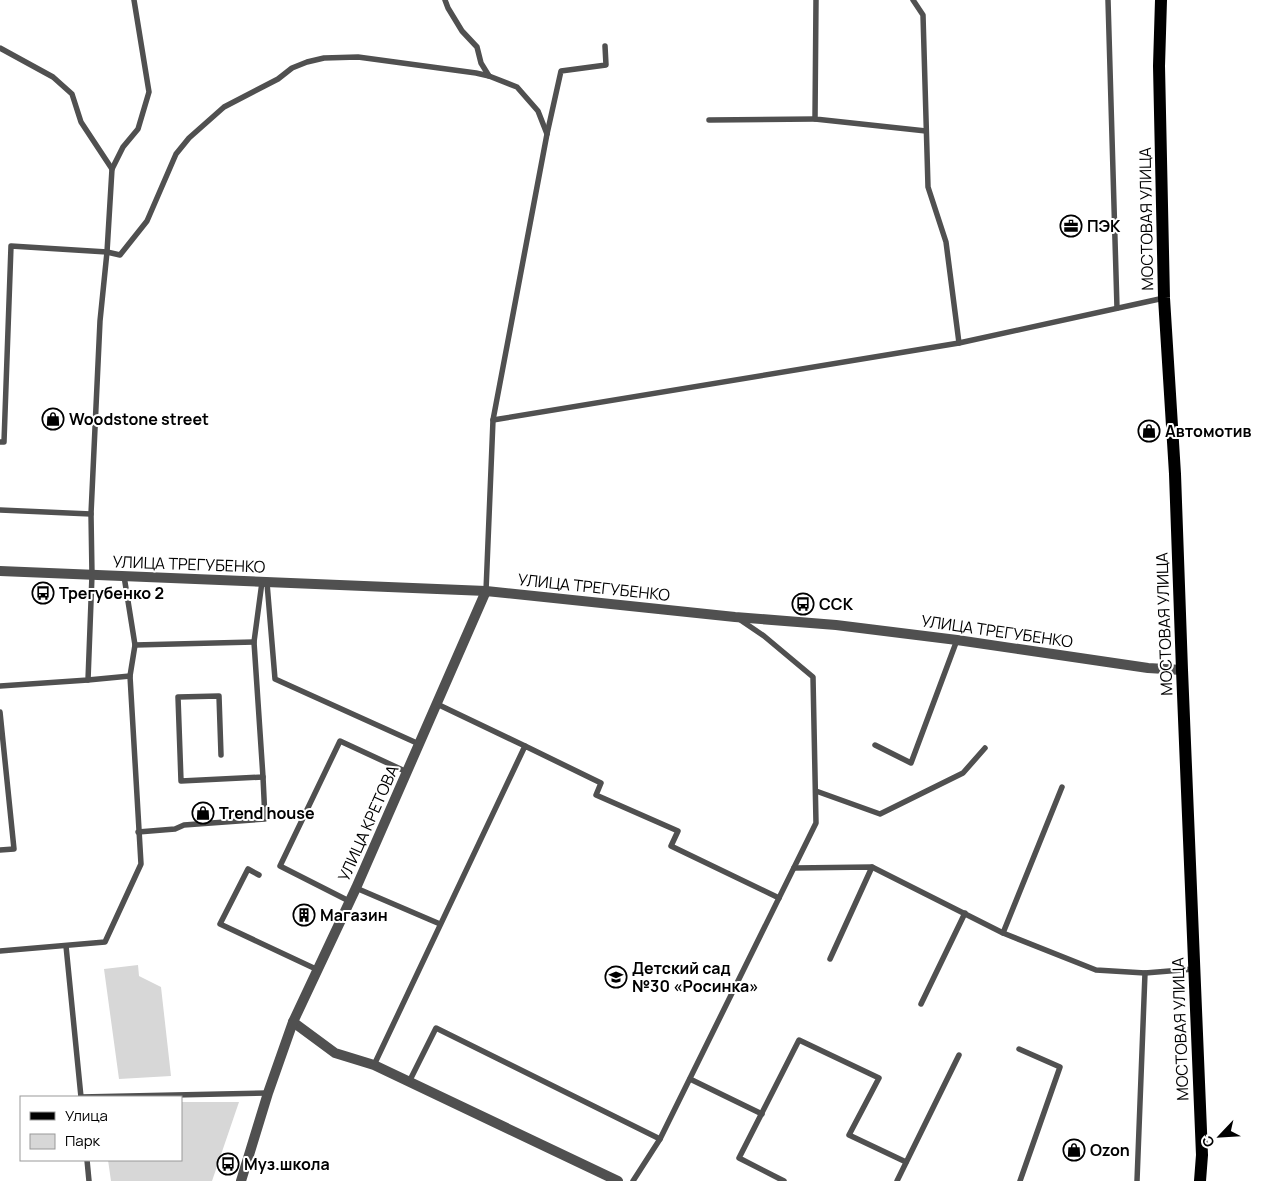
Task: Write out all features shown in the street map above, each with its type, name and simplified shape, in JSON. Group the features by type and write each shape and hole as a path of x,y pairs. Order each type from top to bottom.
{"main road":[{"name":"МОСТОВАЯ УЛИЦА","path":"1161,0 1159,66 1164,298 1175,474 1202,1155 1200,1181"}],"street":[{"name":"УЛИЦА ТРЕГУБЕНКО","path":"0,571 486,591 735,617 836,625 957,640 1148,668 1182,670"},
{"name":"УЛИЦА КРЕТОВА","path":"241,1181 268,1093 294,1022 356,888 486,591"},
{"path":"294,1022 335,1053 374,1065 618,1181"}],"lane":[{"path":"88,680 92,575 91,514 100,321 107,252 112,169 123,147 138,129 149,92 134,0"},
{"path":"445,0 462,31 477,47 481,63 489,76"},
{"path":"814,119 816,0"},
{"path":"913,0 923,15 928,187 946,242 959,343"},
{"path":"1108,0 1117,308"},
{"path":"486,591 493,420 547,134 561,71 606,65 604,46"},
{"path":"0,48 53,77 72,94 81,122 112,169"},
{"path":"0,442 4,442 10,246 107,252 120,255 147,221 176,154 189,138 224,107 278,79 292,68 324,58 358,57 476,72 517,87 538,111 547,134"},
{"path":"709,120 814,119 926,131"},
{"path":"493,420 959,343 1164,298"},
{"path":"0,510 91,514"},
{"path":"0,951 105,942 140,864 130,676 135,645 124,576"},
{"path":"138,832 174,829 184,825 266,819 254,642 264,582"},
{"path":"264,582 275,679 419,744"},
{"path":"633,1181 660,1138 816,823 813,677 764,636 735,617"},
{"path":"875,745 911,763 957,640"},
{"path":"135,645 254,642"},
{"path":"0,686 130,676"},
{"path":"221,755 219,696 178,697 181,781 263,777"},
{"path":"437,704 601,782 596,795 678,831 671,846 779,898"},
{"path":"0,712 14,849 0,850"},
{"path":"350,901 280,866 340,741 407,772"},
{"path":"374,1065 525,746"},
{"path":"816,792 880,814 963,773 985,748"},
{"path":"1003,932 1062,787"},
{"path":"794,868 872,867 1003,932 1096,970 1145,972 1194,970"},
{"path":"830,959 872,867"},
{"path":"259,875 248,869 220,924 318,970"},
{"path":"356,888 440,924"},
{"path":"921,1004 965,913"},
{"path":"66,946 81,1096"},
{"path":"1137,1181 1145,972"},
{"path":"410,1082 436,1028 660,1138"},
{"path":"784,1181 739,1158 798,1040 878,1078 849,1135 906,1162"},
{"path":"1019,1049 1060,1067 1020,1181"},
{"path":"897,1181 959,1055"},
{"path":"690,1079 762,1114"},
{"path":"128,1096 268,1093"},
{"path":"87,1161 89,1181"}],"green space":[{"path":"138,965 139,976 161,987 171,1076 119,1079 104,969"},
{"path":"182,1102 239,1102 212,1181 111,1181 108,1161 182,1161"}],"place":[{"name":"ПЭК","path":"1071,226"},
{"name":"Woodstone street","path":"53,419"},
{"name":"Автомотив","path":"1149,431"},
{"name":"Трегубенко 2","path":"43,593"},
{"name":"ССК","path":"803,604"},
{"name":"Trend house","path":"203,813"},
{"name":"Магазин","path":"304,915"},
{"name":"Детский сад №30 «Росинка»","path":"616,977"},
{"name":"Ozon","path":"1074,1150"},
{"name":"Муз.школа","path":"228,1164"}]}
